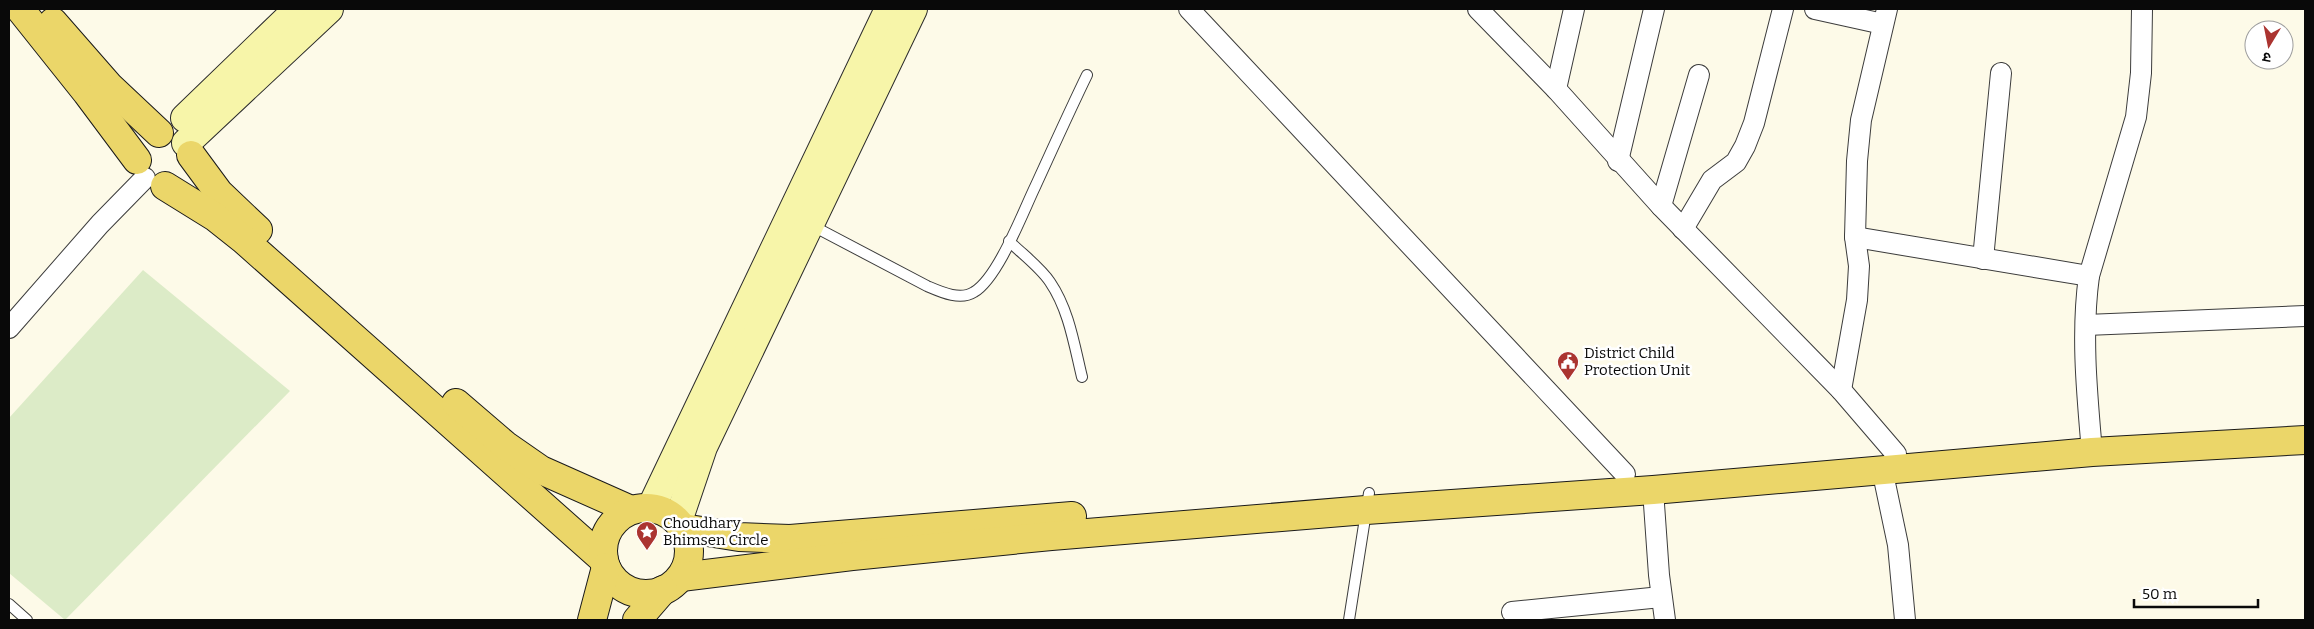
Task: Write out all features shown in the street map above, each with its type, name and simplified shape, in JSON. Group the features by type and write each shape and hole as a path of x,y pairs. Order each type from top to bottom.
{"main road":[{"path":"20,9 149,175 215,217 244,240 605,564 614,579 622,587 646,594 672,584 852,556 1625,474 1889,461 2092,445 2305,421"},
{"path":"43,9 109,86 176,141 235,209 505,445 541,470 641,509 666,512 680,524 687,536 689,552 686,568 637,620"},
{"path":"149,175 140,148 148,138 176,141"},
{"path":"149,175 179,182 189,170 176,141"},
{"path":"2092,445 2305,440"},
{"path":"680,524 739,537 790,539 1368,501 1653,490 1889,461"},
{"path":"592,620 605,564 603,549 609,528 618,517 641,509"}],"street":[{"path":"176,141 298,9"},
{"path":"176,141 329,9"},
{"path":"641,509 889,9"},
{"path":"680,524 703,448 913,9"},
{"path":"1189,9 1625,474"},
{"path":"1478,9 1556,89 1660,206 1841,390 1889,461 1905,620"},
{"path":"1556,89 1574,9"},
{"path":"1618,161 1654,9"},
{"path":"1683,230 1712,180 1736,162 1745,146 1754,123 1783,9"},
{"path":"1815,9 1885,16 1861,120 1857,161 1855,237 1859,266 1857,300 1841,390"},
{"path":"2092,445 2086,325 2089,276 2136,117 2141,73 2142,9"},
{"path":"1983,260 2001,73"},
{"path":"1660,206 1699,75"},
{"path":"9,328 100,224 149,175"},
{"path":"1855,237 1983,260 2089,276"},
{"path":"2086,325 2305,316"},
{"path":"1653,490 1661,597 1665,620"},
{"path":"1512,612 1558,614 1661,597"}],"lane":[{"path":"809,224 926,286 946,294 961,296 974,293 984,284 1009,241 1087,76"},
{"path":"1009,241 1049,280 1061,302 1071,329 1082,377"},
{"path":"1349,620 1368,501"},
{"path":"9,604 27,620"}],"green space":[{"path":"143,270 290,391 65,620 9,573 9,418"}],"place":[{"name":"District Child Protection Unit","path":"1568,381"},
{"name":"Choudhary Bhimsen Circle","path":"647,551"}]}
